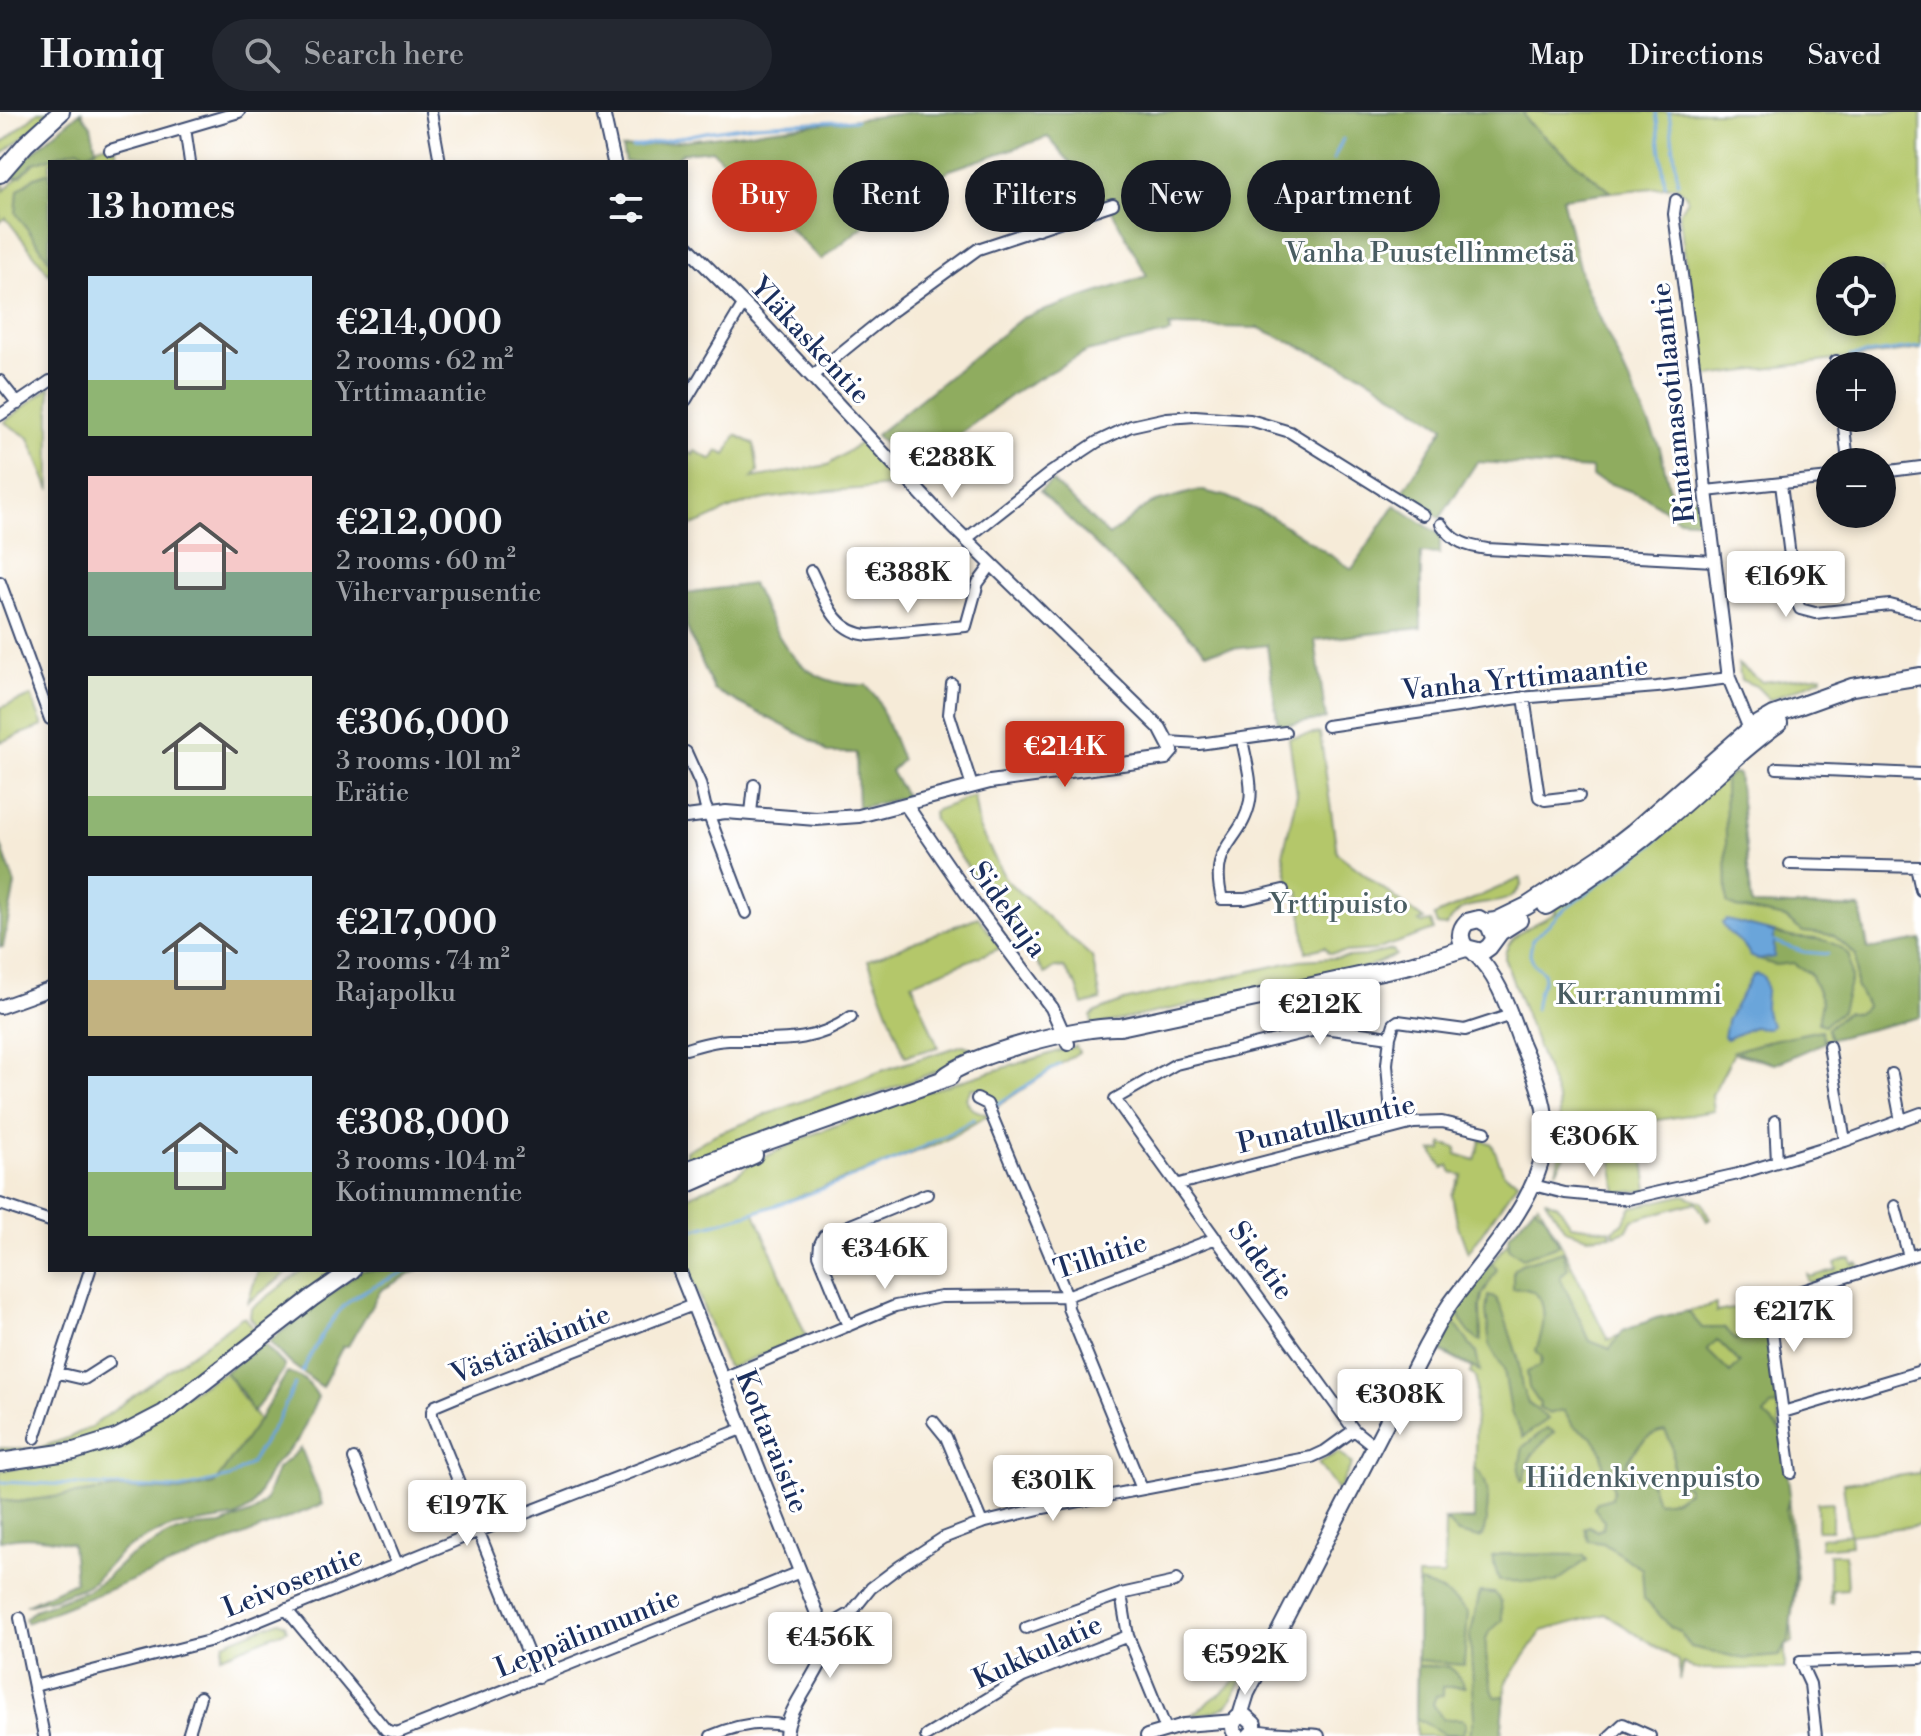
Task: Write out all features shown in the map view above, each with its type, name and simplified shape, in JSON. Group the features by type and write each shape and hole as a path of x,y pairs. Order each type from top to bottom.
{"main road":[{"path":"0,174 26,144 61,112"},
{"path":"0,162 14,149 26,144"},
{"path":"688,1169 943,1078 1066,1039 1106,1035 1120,1027 1410,965 1467,944 1485,950 1491,935 1545,907 1607,868 1674,814 1752,734 1796,708 1852,687 1921,676"},
{"path":"1467,944 1471,920 1479,919 1491,935 1494,975"},
{"path":"1244,1727 1253,1684 1374,1446 1448,1307 1533,1185 1546,1144 1545,1109 1538,1083 1494,975 1467,944"},
{"path":"688,1184 768,1149 781,1138"},
{"path":"1,1461 74,1451 116,1438 164,1413 349,1272"}],"street":[{"path":"110,150 239,112"},
{"path":"431,112 440,160"},
{"path":"603,112 614,160"},
{"path":"185,128 190,160"},
{"name":"Rintamasotilaantie","path":"1676,200 1674,214 1729,678 1752,734"},
{"path":"812,376 881,320 978,249 1113,204"},
{"name":"Yläkaskentie","path":"688,248 744,303 913,486 1160,728 1168,742"},
{"path":"688,397 744,303"},
{"path":"0,381 18,404"},
{"path":"0,415 48,382"},
{"path":"966,539 1050,473 1097,442 1131,426 1195,416 1250,420 1290,432 1423,515"},
{"path":"1896,470 1921,467"},
{"path":"1706,491 1816,480"},
{"path":"1781,484 1795,596 1800,609 1815,613 1890,605 1921,613"},
{"path":"1441,524 1455,540 1493,550 1714,561"},
{"path":"811,571 839,623 854,632 869,635 966,626 981,576 992,564"},
{"path":"0,582 48,714"},
{"name":"Vanha Yrttimaantie","path":"1327,726 1524,697 1729,678"},
{"path":"952,684 949,714 972,786"},
{"path":"1524,697 1539,797 1545,800 1579,796"},
{"path":"688,817 751,813 782,818 859,816 972,786 1166,758 1172,751 1168,742 1199,744 1285,732"},
{"path":"1242,739 1250,799 1246,813 1219,862 1218,881 1222,899 1245,899 1283,890"},
{"path":"688,756 746,913"},
{"path":"1777,768 1921,774"},
{"path":"751,813 754,785"},
{"name":"Sidekuja","path":"906,805 974,904 1052,1008 1066,1039"},
{"path":"1790,864 1918,867 1921,890"},
{"path":"0,1007 48,990"},
{"path":"1392,1128 1387,1064 1394,1024 1398,1021 1465,1030 1511,1015"},
{"path":"688,1049 729,1040 803,1039 840,1025 851,1017"},
{"name":"Sidetie","path":"1374,1446 1354,1430 1115,1099 1176,1064 1324,1028 1390,1037"},
{"path":"1829,1046 1845,1141"},
{"path":"1892,1074 1901,1121"},
{"path":"977,1099 987,1104 1067,1296 1068,1308 1142,1489"},
{"path":"1533,1185 1565,1193 1628,1199 1754,1169 1921,1113"},
{"path":"1775,1121 1777,1162"},
{"name":"Punatulkuntie","path":"1179,1184 1414,1123 1442,1122 1485,1132"},
{"path":"848,1326 819,1255 824,1236 927,1194"},
{"path":"0,1204 48,1220"},
{"path":"1895,1206 1909,1257"},
{"name":"Tilhitie","path":"723,1378 895,1306 941,1297 1067,1296 1216,1238"},
{"path":"1791,1473 1768,1302 1921,1253"},
{"path":"35,1438 89,1272"},
{"name":"Kottaraistie","path":"680,1272 824,1629"},
{"name":"Västäräkintie","path":"478,1531 432,1411 441,1404 491,1383 693,1305"},
{"path":"58,1373 84,1379 109,1363"},
{"path":"1783,1412 1921,1371"},
{"path":"933,1421 946,1437 982,1523"},
{"name":"Leivosentie","path":"34,1689 38,1685 209,1641 478,1531 742,1429"},
{"path":"711,1736 730,1728 773,1723 786,1731 826,1649 824,1629 846,1617 871,1588 943,1538 982,1523 1043,1508 1312,1457 1354,1430"},
{"path":"354,1459 397,1564"},
{"path":"478,1531 538,1678"},
{"name":"Leppälinnuntie","path":"286,1609 390,1733 397,1733 800,1572"},
{"path":"1026,1628 1121,1594 1177,1579"},
{"path":"1121,1594 1128,1636 1166,1729"},
{"path":"20,1618 44,1736"},
{"name":"Kukkulatie","path":"926,1736 1023,1677 1128,1636"},
{"path":"1816,1736 1810,1684 1800,1662 1921,1658"},
{"path":"188,1736 200,1697"},
{"path":"1147,1736 1197,1724 1244,1727 1277,1735 1318,1736"},
{"path":"1610,1736 1623,1724 1650,1736"}],"green space":[{"path":"38,112 53,112 0,156 0,145"},
{"path":"80,112 91,126 96,149 86,154 78,149 34,163 21,176 9,178 7,174"},
{"path":"82,112 95,148 114,142 117,154 97,160 48,160 48,272 6,218 0,222 0,179 4,191"},
{"name":"Vanha Puustellinmetsä","path":"913,112 1523,112 1528,123 1611,192 1562,198 1582,279 1660,448 1671,495 1680,499 1700,497 1704,521 1678,519 1646,497 1592,477 1592,469 1477,462 1440,518 1402,493 1444,427 1362,374 1259,328 1169,326 1170,333 1086,352 1018,390 911,471 876,435 1022,318 1147,276 1123,232 1231,232 1231,160 1121,160 1121,228 1105,202 1105,160 1068,160 1048,137 980,160 965,160 965,165 949,171 949,160 833,160 833,232 856,232 821,260 793,232 817,232 817,160 722,160 712,150 682,153 673,160 625,160 622,148"},
{"path":"1523,112 1921,112 1921,349 1896,352 1816,352 1816,362 1701,377 1679,213 1687,200 1686,195 1675,186 1611,192 1528,123"},
{"path":"48,173 48,258 16,213 18,190 35,177"},
{"path":"48,389 48,485 29,438 4,422"},
{"path":"736,435 754,444 758,472 752,478 828,465 860,443 899,485 763,500 736,506 688,526 688,452 693,455 695,451 712,460 718,451 726,455"},
{"path":"1052,481 1109,536 1149,504 1199,490 1225,496 1270,516 1352,569 1395,505 1440,535 1440,554 1421,553 1421,628 1315,640 1326,719 1278,726 1267,645 1206,652 1040,491"},
{"path":"752,584 782,641 806,668 822,678 866,685 877,698 902,760 891,771 906,797 858,808 856,753 828,753 817,743 714,690 688,631 688,593"},
{"path":"1738,664 1762,682 1822,675 1822,678 1770,700 1756,686 1741,680"},
{"path":"31,696 43,726 0,742 0,708"},
{"name":"Yrttipuisto","path":"1320,733 1337,853 1424,920 1419,922 1431,922 1434,930 1375,950 1329,953 1325,947 1306,952 1299,891 1291,892 1283,854 1297,794 1289,738"},
{"name":"Kurranummi","path":"1731,773 1738,774 1752,905 1860,908 1884,1026 1841,1035 1775,1064 1734,1053 1712,1095 1714,1111 1639,1123 1648,1190 1617,1193 1607,1128 1587,1120 1556,1171 1561,1147 1558,1100 1505,960 1506,951 1515,937 1556,913 1554,909"},
{"path":"1731,773 1738,774 1752,905 1860,908 1868,949 1921,940 1921,1017 1831,1039 1827,1028 1847,1012 1856,1014 1867,1006 1856,986 1856,955 1833,935 1803,932 1785,918 1736,908 1727,903 1725,779"},
{"path":"974,796 979,828 1006,880 1092,957 1101,1000 1083,1005 1077,986 1064,968 1055,967 1045,974 934,820 936,810"},
{"path":"0,842 15,884 3,947 0,947"},
{"path":"1521,878 1522,884 1511,897 1464,908 1445,926 1437,925 1434,916"},
{"path":"978,917 1001,948 912,983 938,1047 905,1056 868,960"},
{"path":"1774,932 1830,942 1849,955 1851,979 1842,1011 1824,1025 1818,1023 1822,1001 1810,974 1793,963 1775,965 1759,960 1774,956"},
{"path":"1393,950 1396,955 1367,967 1092,1026 1091,1016 1096,1012 1124,1001 1300,960 1365,956"},
{"path":"1821,1030 1825,1042 1775,1064 1734,1051 1772,1040"},
{"path":"963,1045 974,1052 958,1063 688,1166 688,1150 716,1134 884,1070"},
{"path":"1076,1046 1079,1052 993,1109 984,1089 972,1088 966,1098 970,1106 988,1115 942,1142 755,1213 806,1336 730,1368 726,1365 688,1268 688,1197 809,1136 908,1097"},
{"path":"1481,1139 1492,1144 1504,1174 1518,1181 1468,1253 1457,1223 1452,1195 1462,1175 1452,1173 1449,1166 1443,1168 1432,1151 1442,1150 1442,1144 1457,1148 1456,1154 1475,1160"},
{"path":"1684,1195 1702,1202 1710,1219 1707,1221 1696,1202 1633,1220 1628,1230 1614,1235 1613,1230 1623,1223 1632,1207"},
{"path":"1546,1200 1558,1205 1571,1225 1610,1230 1611,1235 1587,1237 1565,1230"},
{"name":"Hiidenkivenpuisto","path":"1538,1203 1608,1340 1660,1319 1716,1304 1716,1312 1766,1303 1797,1578 1791,1620 1793,1642 1785,1646 1785,1669 1694,1669 1683,1663 1679,1680 1679,1661 1605,1614 1542,1631 1506,1683 1501,1736 1416,1736 1418,1576 1444,1576 1445,1520 1474,1519 1476,1377 1470,1373 1472,1368 1434,1348 1457,1308"},
{"path":"1534,1206 1546,1217 1559,1245 1523,1258 1509,1249 1508,1237"},
{"path":"1563,1251 1568,1268 1560,1277 1590,1341 1610,1349 1623,1331 1656,1318 1688,1311 1702,1328 1725,1328 1736,1340 1757,1316 1765,1315 1779,1405 1771,1406 1764,1415 1783,1433 1790,1495 1786,1510 1795,1576 1789,1640 1779,1656 1745,1659 1691,1647 1680,1632 1644,1599 1642,1569 1603,1543 1589,1541 1585,1528 1589,1526 1597,1531 1603,1528 1604,1521 1594,1508 1597,1502 1612,1498 1614,1489 1603,1466 1602,1452 1591,1436 1573,1426 1564,1410 1549,1414 1539,1407 1529,1388 1527,1372 1540,1366 1542,1358 1536,1350 1542,1329 1543,1308 1534,1293 1526,1289 1513,1289 1513,1270 1521,1264","holes":["1717,1340 1740,1363 1730,1373 1707,1350","1665,1431 1673,1451 1675,1482 1687,1486 1688,1491 1674,1500 1657,1502 1650,1483 1643,1480 1629,1482 1622,1472 1644,1440"]},
{"path":"1851,1259 1853,1265 1857,1263 1862,1269 1811,1283 1808,1281 1807,1274 1811,1277 1837,1269 1835,1263"},
{"path":"1491,1262 1497,1269 1482,1295 1481,1341 1466,1328 1457,1308"},
{"path":"257,1272 288,1272 248,1302"},
{"path":"300,1272 338,1272 259,1329 250,1317 251,1309"},
{"path":"359,1272 414,1272 381,1290 348,1346 343,1346 322,1387 290,1363 269,1341"},
{"path":"1488,1296 1496,1298 1502,1309 1528,1403 1548,1419 1523,1437 1511,1412 1504,1370 1490,1346 1486,1312"},
{"path":"242,1317 256,1332 172,1397 103,1437 21,1455 0,1454 0,1448 36,1449 91,1427"},
{"path":"1451,1318 1476,1353 1480,1371 1434,1348"},
{"path":"263,1343 284,1365 284,1369 253,1413 242,1392 225,1372"},
{"path":"225,1372 259,1420 214,1484 180,1491 120,1488 17,1502 0,1500 0,1470 47,1466 75,1458"},
{"path":"287,1373 305,1381 318,1397 298,1440 272,1467 252,1507 236,1517 173,1527 149,1536 121,1552 94,1581 84,1587 26,1605 75,1582 72,1544 36,1538 0,1541 0,1500 17,1502 120,1488 180,1491 214,1484 259,1420"},
{"path":"1547,1428 1554,1432 1531,1458 1521,1481 1519,1468 1523,1447"},
{"path":"301,1448 323,1504 26,1623 25,1619 34,1610 87,1590 106,1578 126,1559 170,1534 194,1527 221,1525 254,1512 265,1501 277,1469"},
{"path":"1339,1452 1352,1464 1338,1491 1318,1463"},
{"path":"1921,1467 1921,1525 1850,1534 1851,1545 1821,1548 1820,1538 1849,1534 1843,1483 1919,1473"},
{"path":"1474,1468 1485,1481 1488,1499 1483,1536 1479,1538 1458,1533 1445,1520 1474,1520"},
{"path":"1832,1502 1832,1530 1817,1530 1817,1503"},
{"path":"1829,1554 1845,1554 1847,1589 1832,1590 1833,1603 1830,1603"},
{"path":"1583,1555 1587,1560 1556,1582 1499,1581 1492,1556"},
{"path":"1418,1583 1446,1594 1468,1613 1464,1665 1417,1661"},
{"path":"1480,1592 1495,1593 1501,1601 1502,1620 1488,1634 1486,1646 1491,1686 1496,1697 1505,1696 1501,1736 1469,1736 1475,1717 1470,1637"},
{"path":"279,1621 285,1624 287,1630 221,1656 224,1643"},
{"path":"1417,1666 1449,1667 1455,1672 1465,1687 1443,1687 1443,1695 1436,1696 1433,1704 1443,1719 1463,1719 1466,1724 1463,1734 1444,1734 1416,1718"},
{"path":"1245,1674 1227,1705 1192,1715"}],"water":[{"path":"1727,920 1774,932 1774,957 1759,960 1750,956 1725,928 1722,923"},
{"path":"1756,974 1763,976 1765,982 1765,1007 1772,1025 1768,1028 1753,1027 1727,1039 1724,1037 1727,1021"}],"waterway":[{"path":"1656,112 1665,185"},
{"path":"1669,112 1678,183"},
{"path":"632,147 754,125 856,120"},
{"path":"1333,160 1343,139"},
{"path":"1882,352 1921,347"},
{"path":"1535,1009 1544,980 1543,972 1534,964 1530,954 1532,940 1564,910 1653,844 1686,812"},
{"path":"1775,942 1804,952 1828,954"},
{"path":"996,1105 1060,1064"},
{"path":"688,1231 837,1184 922,1147 974,1119"},
{"path":"688,1213 694,1230"},
{"path":"302,1372 343,1307 365,1290 405,1272"},
{"path":"0,1482 180,1489 230,1477 250,1464 280,1416 295,1384"}]}
